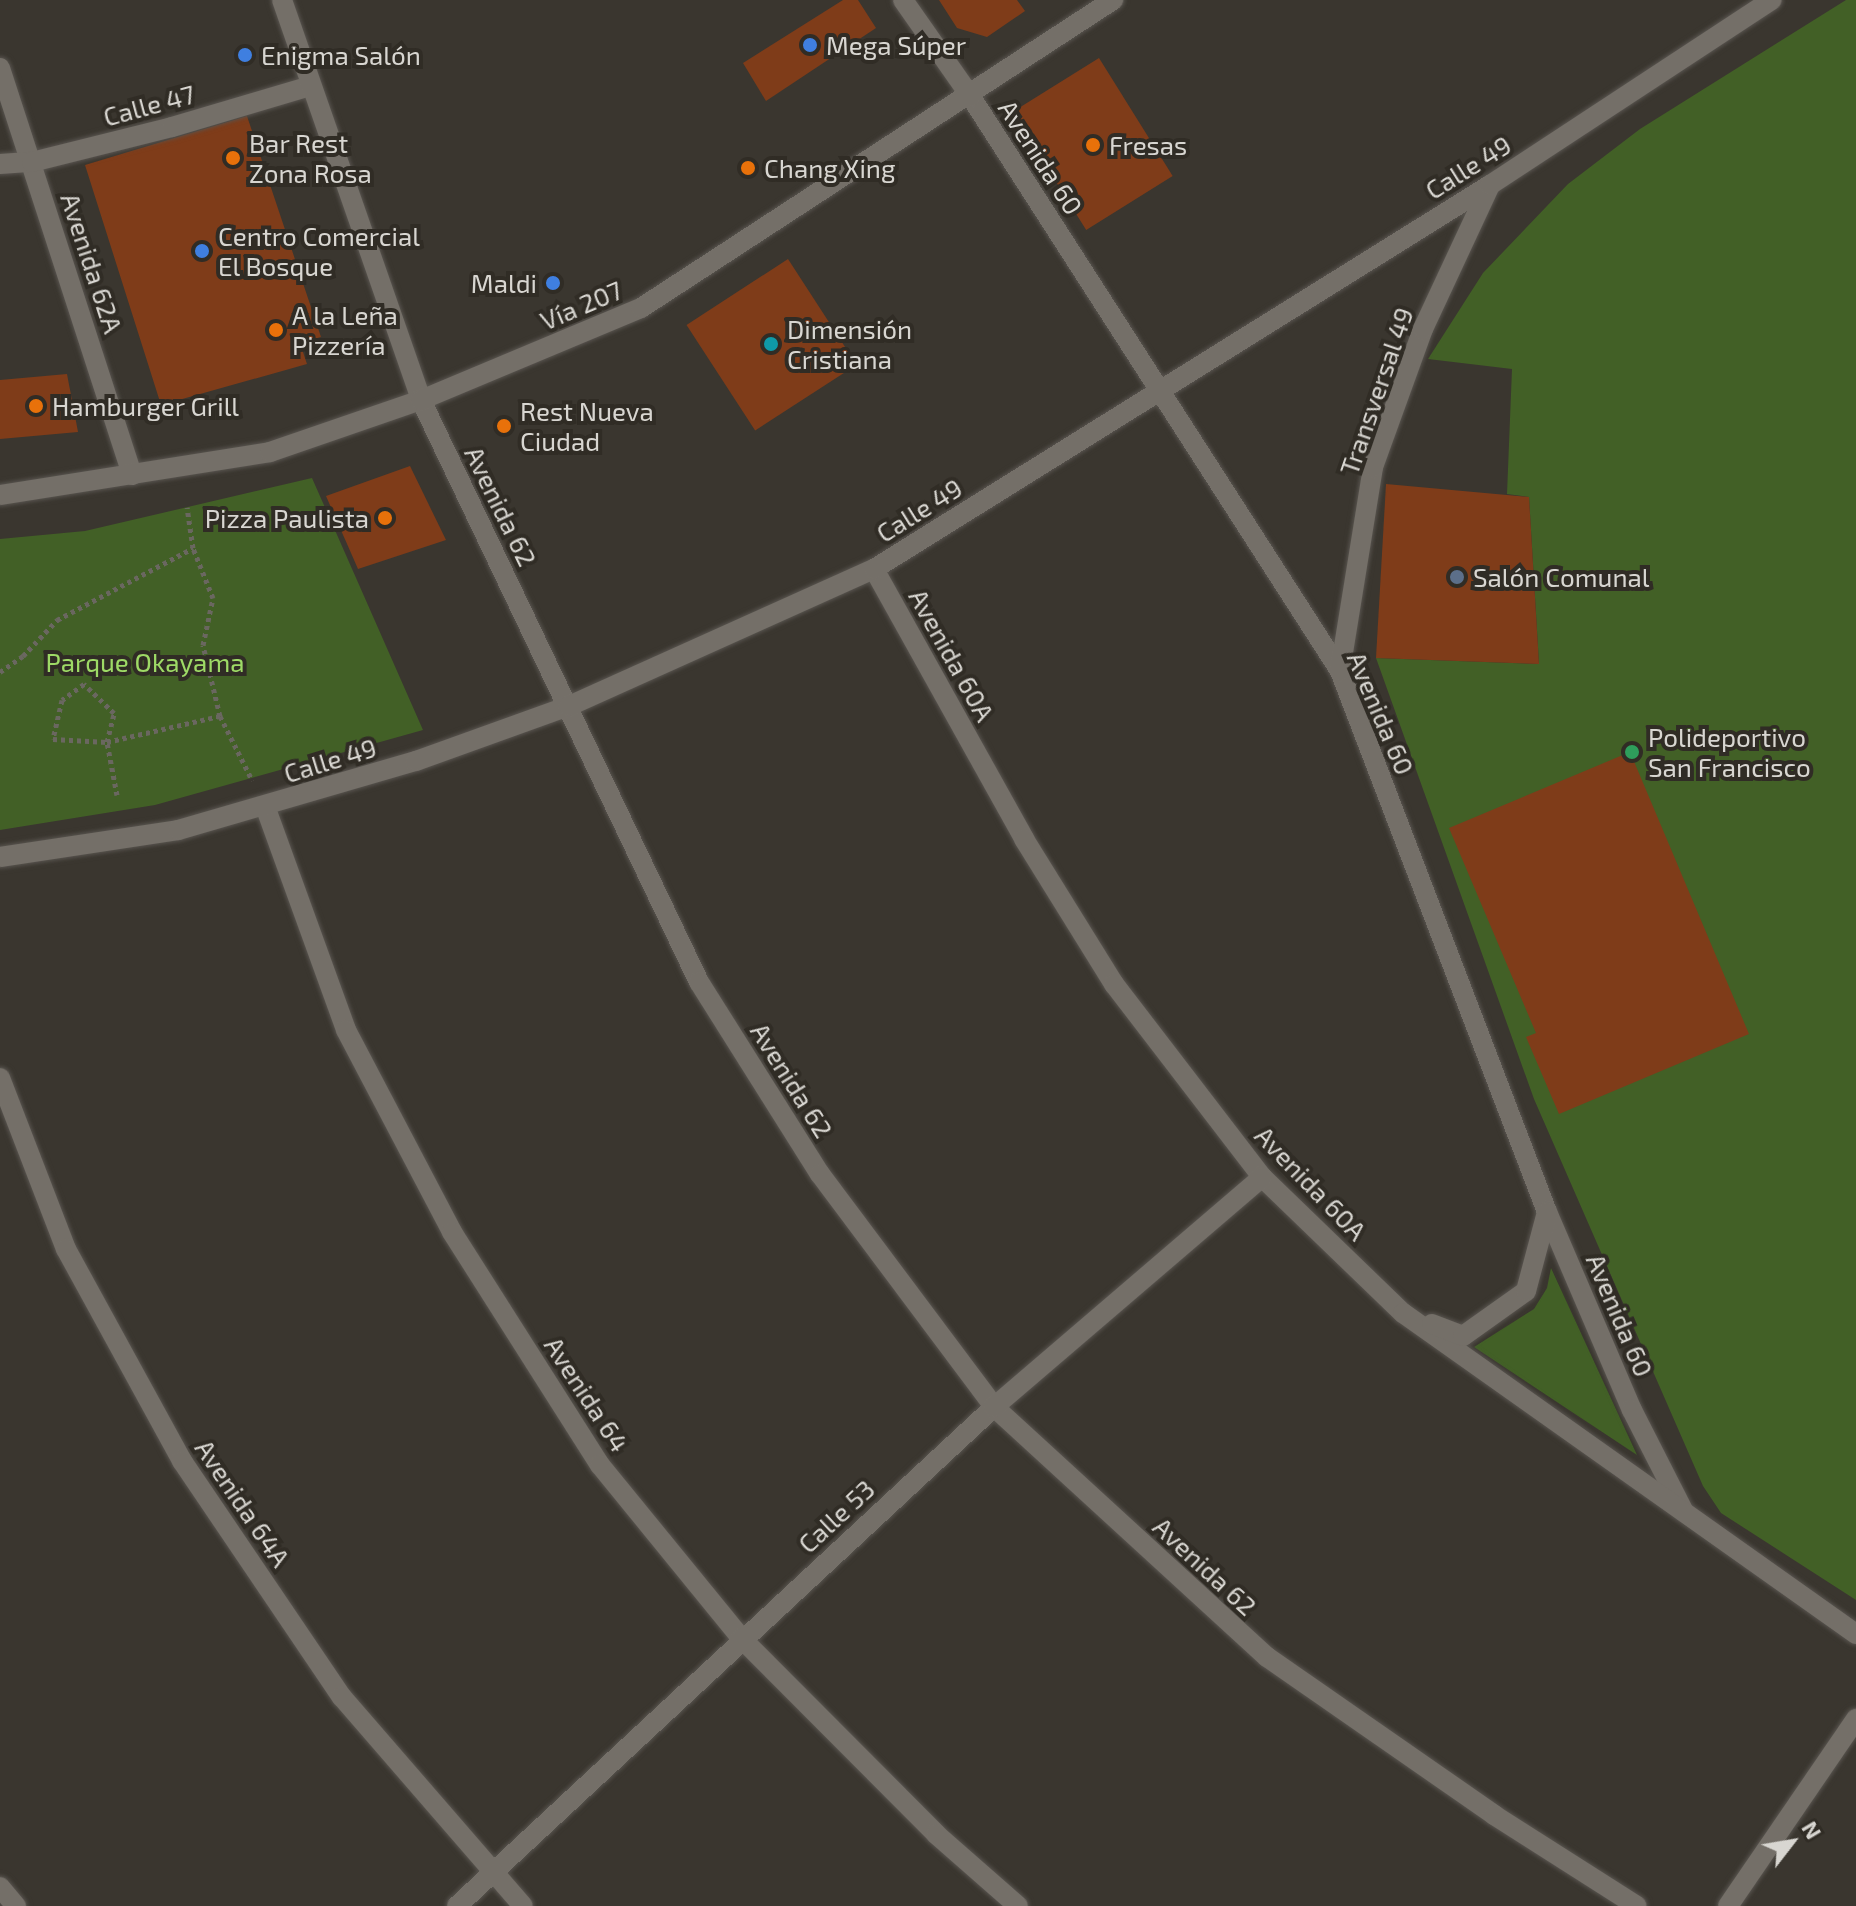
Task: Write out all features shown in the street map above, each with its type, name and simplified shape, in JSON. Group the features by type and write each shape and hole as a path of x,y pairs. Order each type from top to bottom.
{"street":[{"name":"Avenida 62","path":"282,0 421,400 699,982 820,1174 994,1407 1267,1657 1637,1906"},
{"name":"Avenida 60","path":"903,0 971,97 1340,671 1547,1212 1632,1410 1684,1512"},
{"name":"Vía 207","path":"0,495 270,452 421,400 641,308 971,97 1113,0"},
{"name":"Calle 49","path":"0,857 178,830 416,761 569,706 874,569 1490,185 1772,0"},
{"name":"Avenida 62A","path":"0,68 132,475"},
{"name":"Calle 47","path":"0,164 32,162 310,86"},
{"name":"Transversal 49","path":"1340,671 1373,467 1423,329 1490,185"},
{"name":"Avenida 60A","path":"874,569 1024,839 1114,984 1262,1177 1403,1313 1856,1634"},
{"name":"Avenida 64","path":"265,806 346,1030 452,1232 600,1465 742,1639 936,1834 1018,1906"},
{"name":"Avenida 64A","path":"0,1078 66,1249 182,1461 342,1697 523,1906"},
{"name":"Calle 53","path":"457,1906 994,1407 1262,1177"},
{"path":"1403,1313 1463,1336 1490,1320 1526,1291 1547,1212"},
{"path":"1728,1906 1856,1719"},
{"path":"0,1887 16,1906"}],"path":[{"path":"187,507 193,548 213,598 203,645 220,716 265,806"},
{"path":"0,672 23,656 57,620 193,548"},
{"path":"117,795 107,742 114,713 84,684 62,700 53,739 107,742 220,716"}],"green space":[{"name":"Polideportivo San Francisco","path":"1846,0 1856,0 1856,1600 1721,1513 1703,1486 1534,1099 1376,658 1539,664 1529,497 1507,494 1512,369 1428,359 1483,273 1568,184 1640,129"},
{"name":"Parque Okayama","path":"312,478 423,730 155,805 0,830 0,539 85,531"},
{"path":"1551,1268 1637,1455 1474,1347 1534,1309 1547,1288"}],"building":[{"name":"Mega Súper","path":"843,0 858,0 876,28 766,101 743,63"},
{"path":"939,0 1017,0 1025,11 987,37 957,28"},
{"name":"Fresas","path":"1099,58 1173,176 1086,230 1012,112"},
{"name":"Centro Comercial El Bosque","path":"247,116 321,337 300,343 307,364 161,405 85,165"},
{"name":"Dimensión Cristiana","path":"788,259 857,365 755,431 687,325"},
{"name":"Hamburger Grill","path":"67,374 78,432 0,439 0,380"},
{"name":"Pizza Paulista","path":"410,466 446,540 358,569 326,496"},
{"name":"Salón Comunal","path":"1386,484 1529,497 1539,664 1376,658"},
{"path":"1630,752 1749,1034 1559,1114 1526,1037 1536,1033 1449,828"}],"place":[{"name":"Mega Súper","path":"810,45"},
{"name":"Enigma Salón","path":"245,55"},
{"name":"Fresas","path":"1093,145"},
{"name":"Bar Rest Zona Rosa","path":"233,158"},
{"name":"Chang Xing","path":"748,168"},
{"name":"Centro Comercial El Bosque","path":"202,251"},
{"name":"Maldi","path":"553,283"},
{"name":"A la Leña Pizzería","path":"276,330"},
{"name":"Dimensión Cristiana","path":"771,344"},
{"name":"Hamburger Grill","path":"36,406"},
{"name":"Rest Nueva Ciudad","path":"504,426"},
{"name":"Pizza Paulista","path":"385,518"},
{"name":"Salón Comunal","path":"1457,577"},
{"name":"Polideportivo San Francisco","path":"1632,752"}]}
